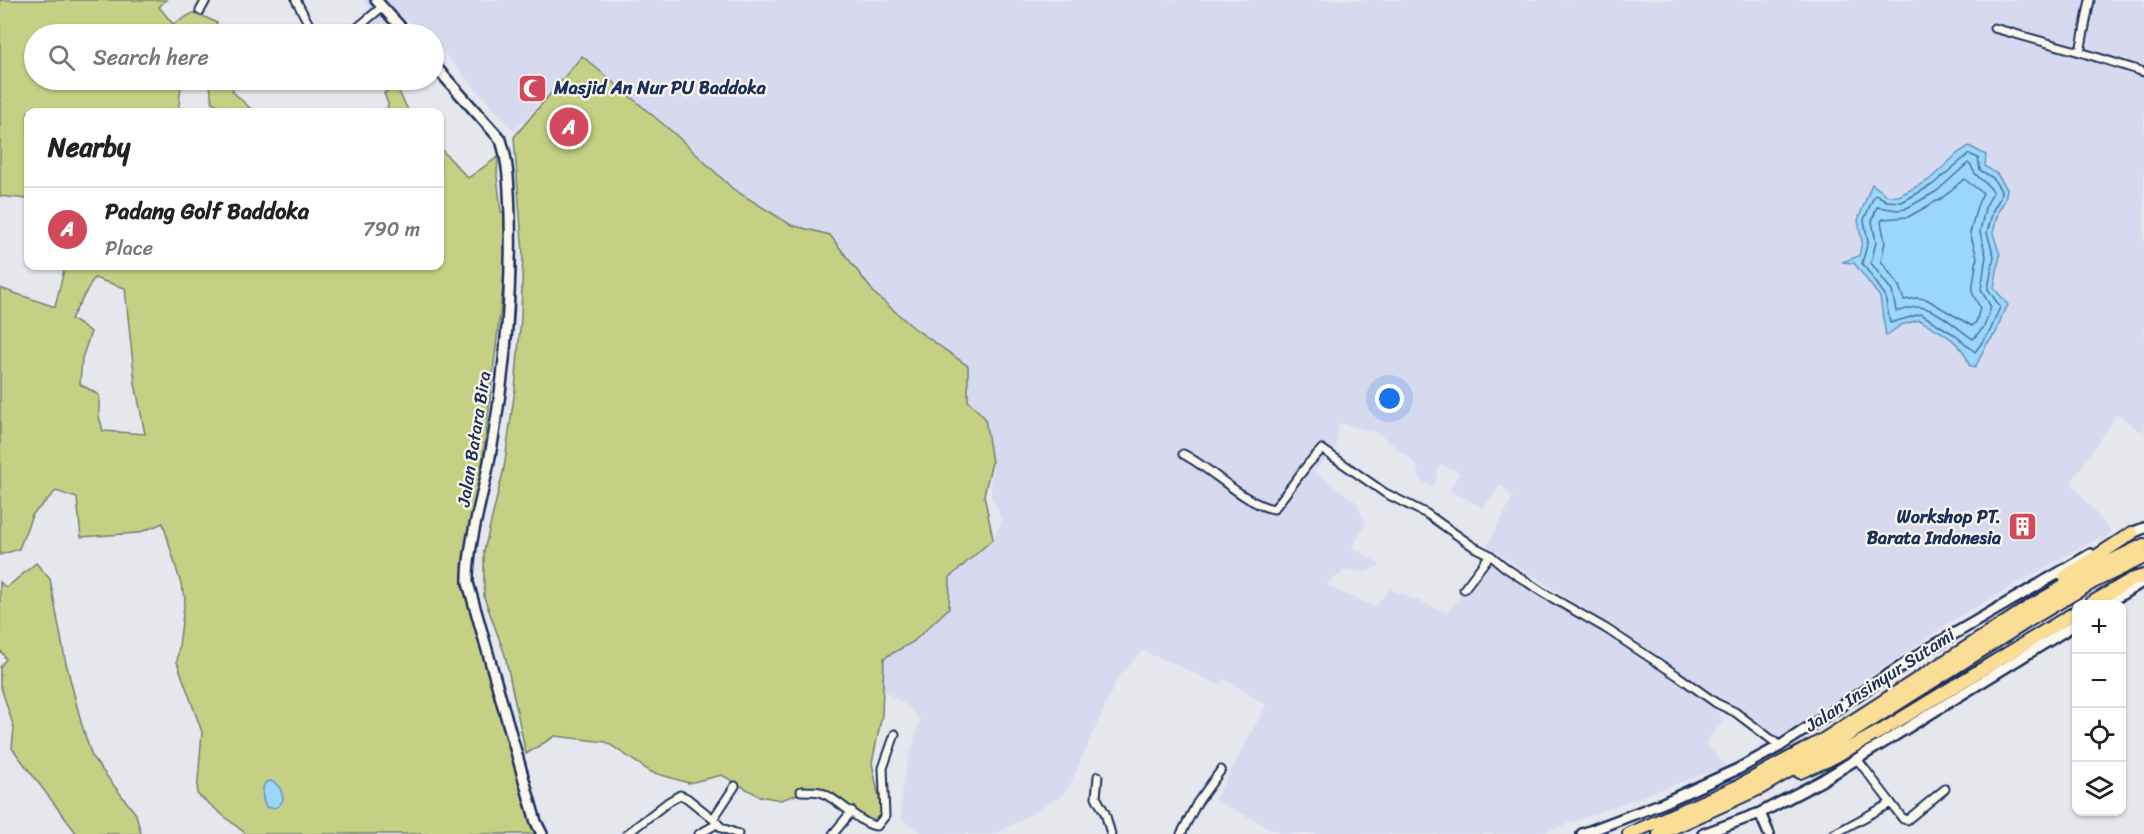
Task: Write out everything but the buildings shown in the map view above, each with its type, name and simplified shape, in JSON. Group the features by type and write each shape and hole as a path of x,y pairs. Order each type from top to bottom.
{"highway":[{"path":"1981,637 2132,533"},
{"name":"Jalan Insinyur Sutami","path":"1629,834 1739,786 1822,740 1981,637 2091,571 2142,552"},
{"name":"Jalan Insinyur Sutami","path":"1659,834 1760,788 2142,552"},
{"path":"2097,600 2131,580 2144,576"},
{"path":"1760,788 1828,760 1968,679 2072,614"}],"street":[{"path":"200,11 206,0"},
{"path":"296,0 308,24"},
{"path":"2080,52 2090,0"},
{"path":"359,24 379,3 398,24"},
{"path":"1994,28 2144,72"},
{"name":"Jalan Batara Bira","path":"444,75 501,140 509,181 511,250 503,360 491,451 469,563 468,583 536,822 542,834"},
{"path":"1184,454 1211,470 1262,507 1274,509 1322,449 1385,493 1427,514 1542,592 1605,628 1678,675 1716,704 1735,712 1780,746"},
{"path":"1582,834 1690,792 1738,769 1780,746 1923,652 2025,591 2144,528"},
{"path":"1464,589 1490,555"},
{"path":"2113,600 2144,581"},
{"path":"1703,834 1760,813 1821,781 2072,626"},
{"path":"801,791 823,793 872,826 877,826 884,819 883,768 895,734"},
{"path":"1857,759 1903,819 1907,820 1945,789"},
{"path":"1181,834 1197,803 1221,770"},
{"path":"1098,776 1096,797 1111,834"},
{"path":"699,834 715,822 735,786"},
{"path":"627,834 680,795 687,798 715,822 738,834"},
{"path":"1834,834 1892,803"},
{"path":"833,834 852,811"},
{"path":"1760,813 1769,834"}],"shaded area":[{"path":"363,0 2144,0 2144,434 2117,414 2071,483 2111,532 2101,541 2099,538 2087,544 1953,620 1822,711 1774,740 1720,705 1714,707 1723,720 1705,743 1726,766 1539,834 1282,834 1215,800 1266,705 1224,679 1219,685 1142,651 1117,679 1070,785 1061,796 996,834 924,834 901,819 902,790 920,720 909,707 883,690 884,657 913,641 950,578 993,539 1002,520 991,496 992,462 968,402 968,366 914,328 874,292 830,235 791,225 733,189 676,135 582,57 514,131 444,53 444,24 413,24 407,19 400,24 355,24 370,8","holes":["1339,423 1378,433 1416,464 1421,481 1434,486 1440,464 1460,472 1449,490 1483,508 1501,485 1513,497 1487,546 1591,614 1587,614 1488,560 1447,613 1390,589 1375,607 1326,585 1346,569 1365,573 1381,565 1352,547 1366,524 1356,502 1314,471 1336,449"]}],"green space":[{"path":"0,0 166,0 159,7 173,24 24,24 24,90 181,90 178,108 24,108 24,199 0,196"},
{"path":"195,12 216,24 173,24"},
{"path":"582,56 676,135 733,189 791,225 830,235 875,294 914,328 968,366 968,401 985,418 992,462 984,495 993,539 950,577 949,608 913,642 884,658 882,715 872,763 882,813 870,823 814,789 781,800 759,796 722,775 689,783 651,772 606,742 555,736 526,754 505,655 484,597 484,551 504,468 515,389 521,317 523,254 514,137"},
{"path":"211,90 233,90 250,108 223,108 212,102"},
{"path":"389,90 398,90 407,108 388,108 384,93"},
{"path":"444,152 468,178 498,157 497,176 501,212 510,214 510,226 468,589 543,834 246,834 197,794 202,732 177,662 185,598 163,523 138,533 81,537 77,498 56,491 32,515 19,549 0,555 0,288 55,307 64,270 444,270","holes":["94,278 125,288 135,383 145,434 103,431 99,416 99,395 80,384 82,358 91,332 71,319"]},
{"path":"36,563 50,579 65,659 92,757 136,814 141,834 77,834 12,748 14,728 0,684 0,667 6,659 0,650 0,582 6,588"}],"water":[{"path":"1969,146 1986,155 1985,166 1997,174 2007,189 1993,233 2000,255 1994,288 2008,305 1996,333 1986,345 1975,368 1969,365 1956,343 1919,320 1901,325 1886,336 1880,297 1854,263 1842,262 1859,256 1862,242 1858,220 1872,184 1888,196 1899,196 1929,180"},
{"path":"270,781 280,788 283,799 274,808 266,807 263,798 265,783"}],"place":[{"name":"Masjid An Nur PU Baddoka","path":"533,88"},
{"name":"Padang Golf Baddoka","path":"569,127"},
{"name":"Workshop PT. Barata Indonesia","path":"2022,527"}]}
